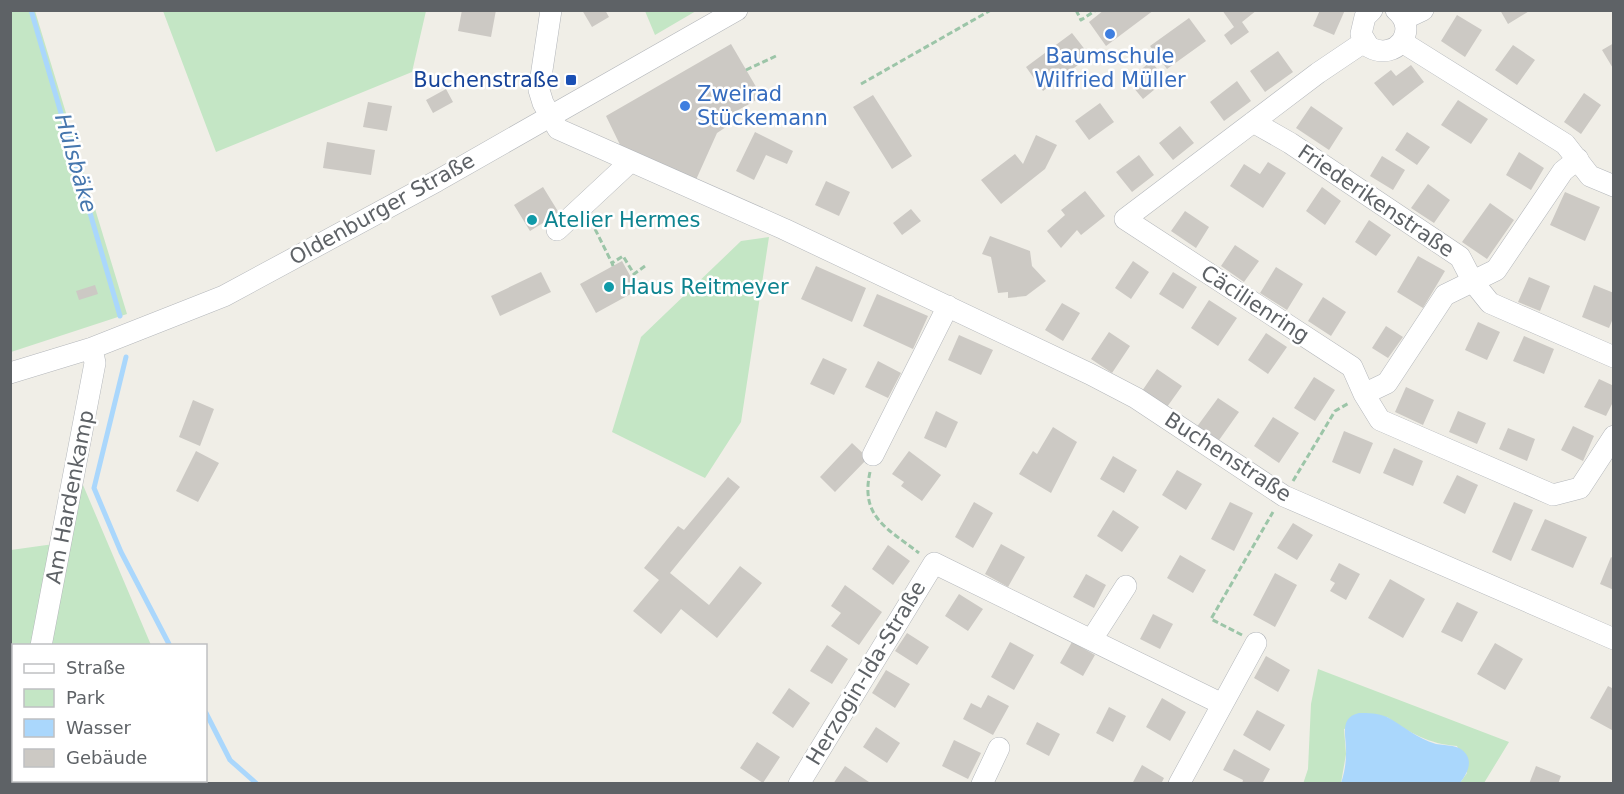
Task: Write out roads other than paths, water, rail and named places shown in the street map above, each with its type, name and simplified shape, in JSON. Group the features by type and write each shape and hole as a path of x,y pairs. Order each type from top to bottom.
{"street":[{"path":"550,116 539,90 551,10"},
{"name":"Oldenburger Straße","path":"10,374 92,348 224,296 737,10"},
{"path":"1371,11 1362,25 1364,42 1369,47 1383,52 1390,51 1402,42 1406,31 1400,15 1423,10"},
{"name":"Cäcilienring","path":"1364,42 1125,219 1352,367 1364,394 1380,420 1553,495 1580,488 1614,436"},
{"path":"1402,42 1565,144 1590,176 1614,186"},
{"name":"Buchenstraße","path":"550,116 558,129 784,229 1014,336 1136,398 1284,496 1614,639"},
{"name":"Friederikenstraße","path":"1253,122 1290,143 1460,257 1473,282 1490,303 1614,357"},
{"path":"1364,394 1387,383 1445,295 1496,270 1563,171 1578,159"},
{"path":"557,230 630,162"},
{"path":"873,455 948,306"},
{"name":"Am Hardenkamp","path":"41,644 95,363 92,348"},
{"name":"Herzogin-Ida-Straße","path":"799,783 934,563 1222,704"},
{"path":"1092,639 1126,586"},
{"path":"1179,783 1256,643"},
{"path":"982,783 999,748"}],"water":[{"path":"1359,713 1384,716 1436,744 1460,748 1466,754 1469,762 1468,769 1460,783 1341,783 1346,762 1346,724 1348,719"}],"waterway":[{"name":"Hülsbäke","path":"31,10 120,316"},
{"name":"Hülsbäke","path":"126,357 94,488 121,552 169,644"},
{"name":"Hülsbäke","path":"207,715 230,760 257,784"}],"place":[{"name":"Baumschule Wilfried Müller","path":"1110,34"},
{"name":"Buchenstraße","path":"571,80"},
{"name":"Zweirad Stückemann","path":"685,106"},
{"name":"Atelier Hermes","path":"532,220"},
{"name":"Haus Reitmeyer","path":"609,287"}]}
